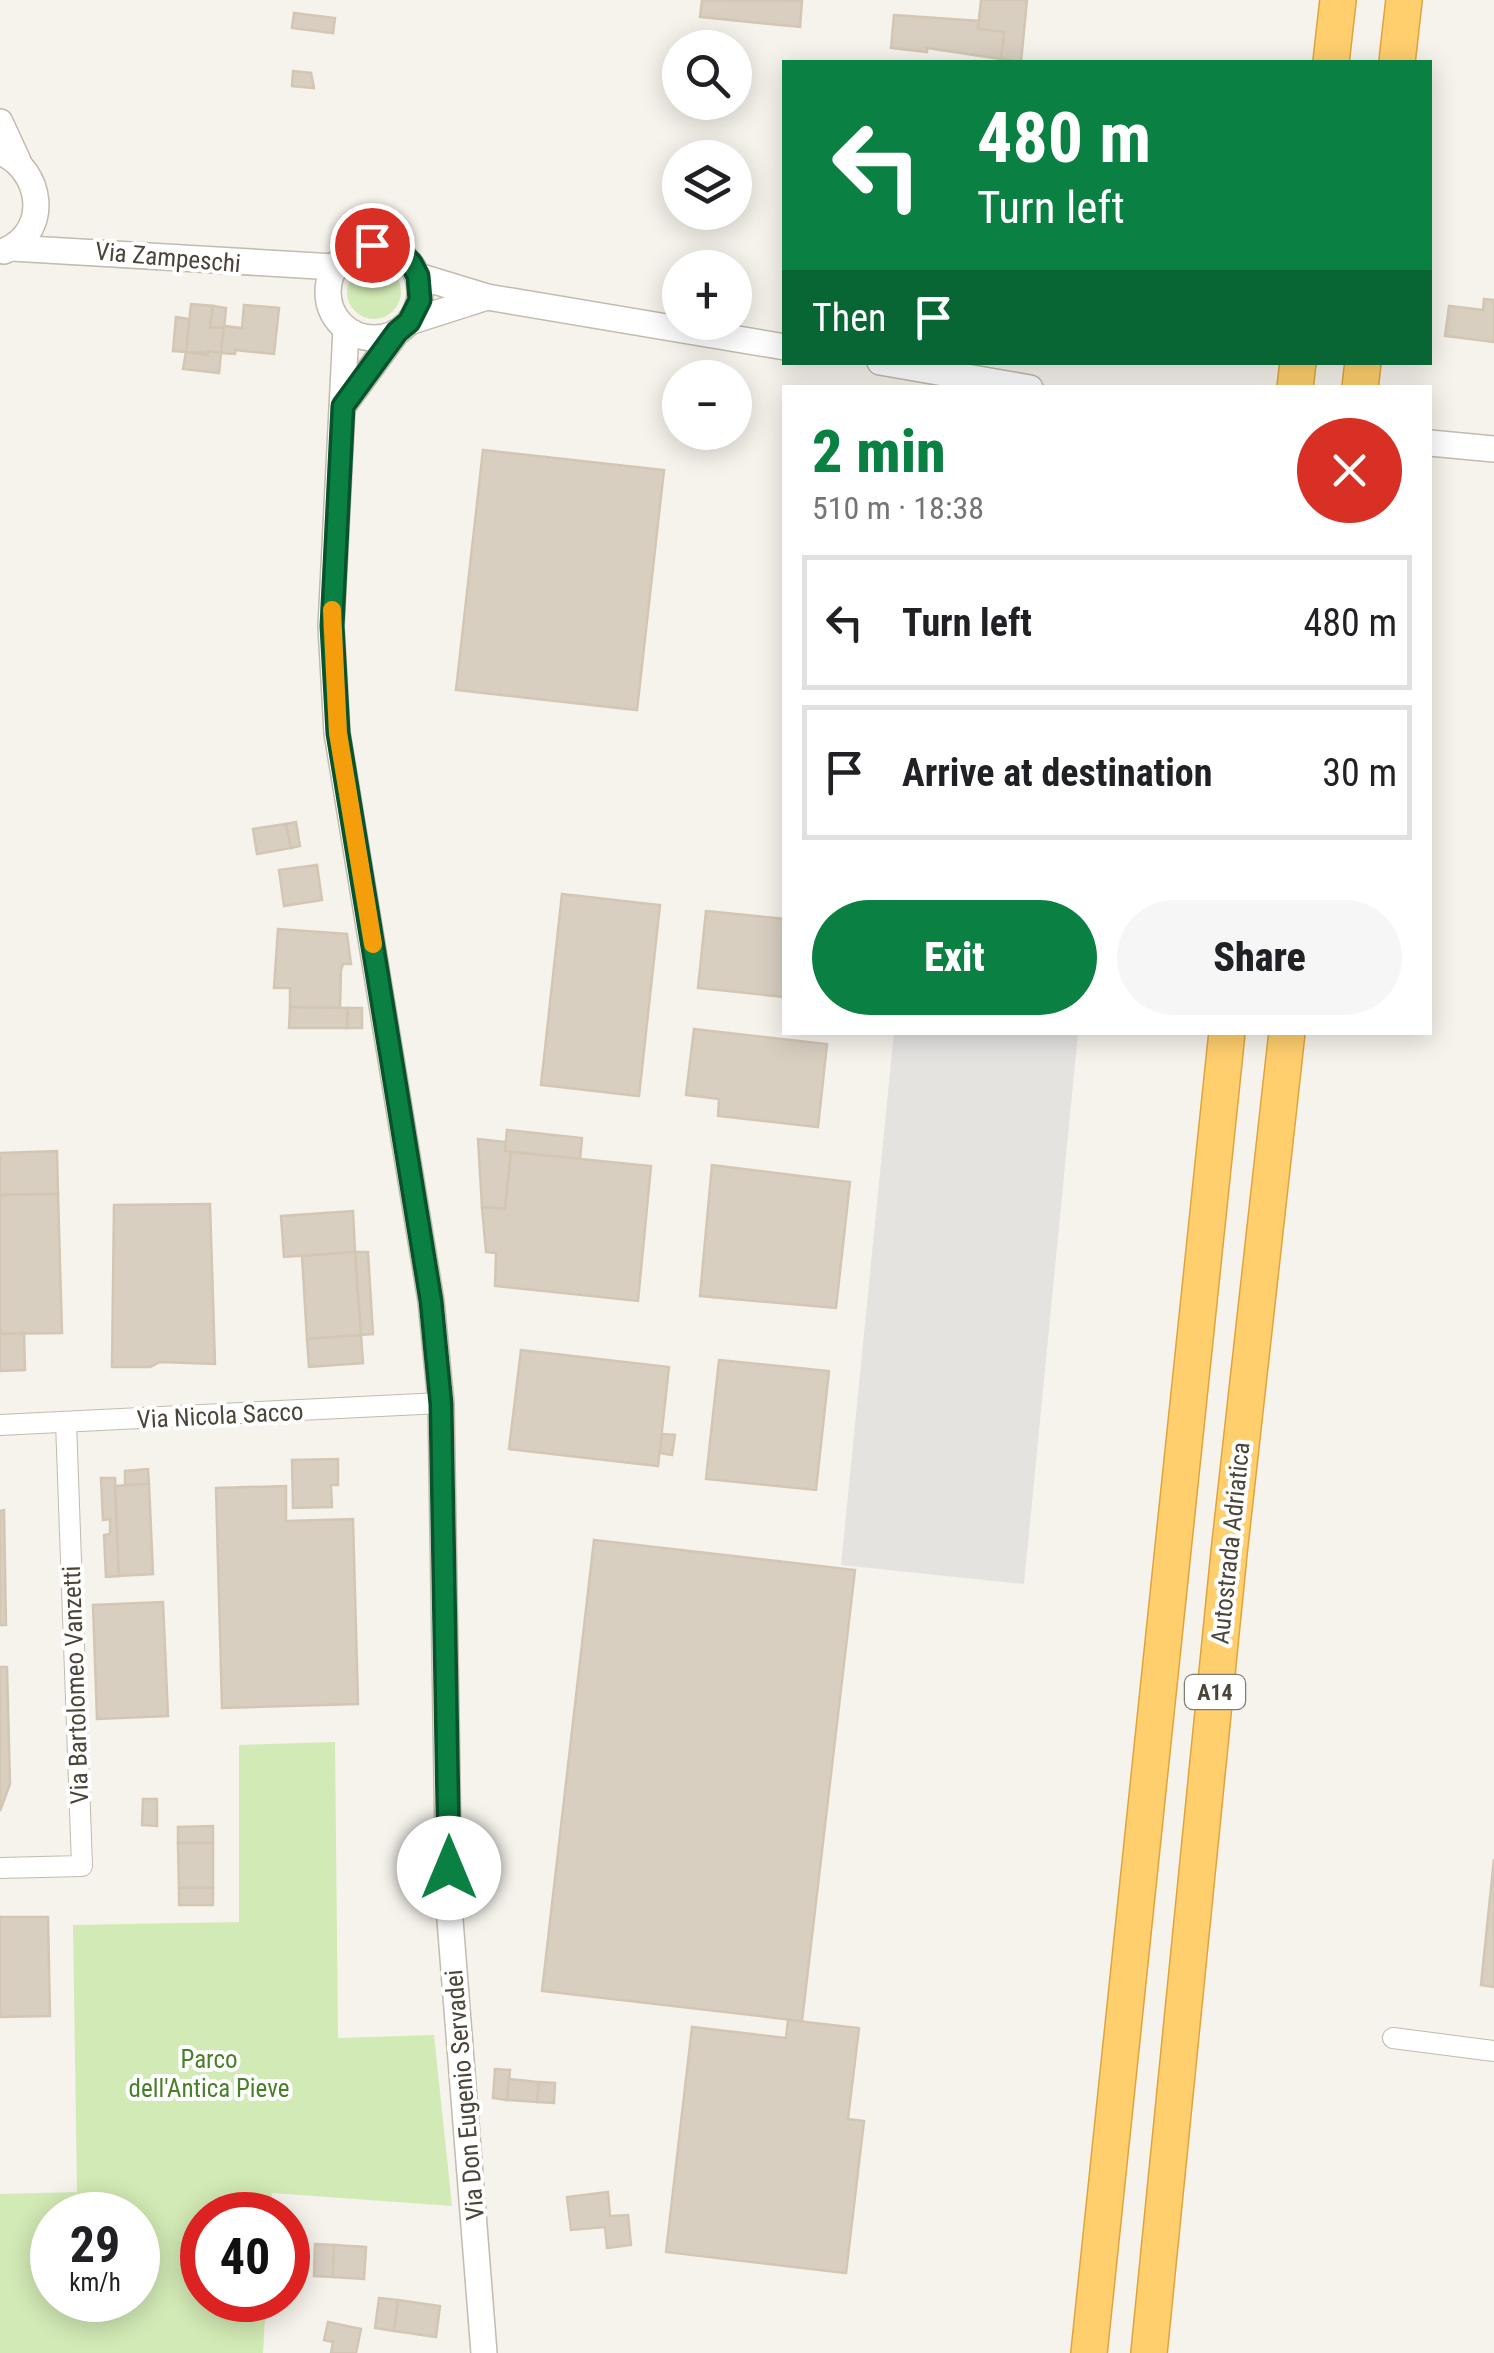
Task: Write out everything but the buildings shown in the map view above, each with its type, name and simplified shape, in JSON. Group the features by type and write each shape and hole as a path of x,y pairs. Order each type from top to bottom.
{"highway":[{"path":"1331,60 1338,0"},
{"path":"1397,60 1404,0"},
{"name":"A14","path":"1090,2353 1227,1035"},
{"name":"Autostrada Adriatica","path":"1149,2353 1228,1553 1287,1035"}],"street":[{"name":"Via Zampeschi","path":"0,122 9,157 30,175 37,210 67,249"},
{"path":"6,250 24,238 37,210"},
{"path":"343,406 403,327 420,300 418,276 411,263 386,246 357,248 335,267 330,278 329,301 346,329 371,338 403,327 487,297"},
{"name":"Via Zampeschi","path":"6,250 67,249 268,266 335,267"},
{"name":"Via Zampeschi","path":"268,266 329,301"},
{"path":"418,276 487,297 782,346"},
{"name":"Via Don Eugenio Servadei","path":"346,329 332,626 338,733 431,1301 441,1404 449,1906 484,2353"},
{"path":"897,365 1013,385"},
{"path":"1432,443 1494,449"},
{"name":"Via Nicola Sacco","path":"0,1424 441,1404"},
{"name":"Via Bartolomeo Vanzetti","path":"0,1868 82,1866 66,1422"},
{"path":"1393,2038 1494,2051"}],"green space":[{"path":"374,265 393,273 401,292 393,311 374,319 355,311 347,292 355,273"},
{"name":"Parco dell'Antica Pieve","path":"335,1742 338,2038 434,2035 452,2206 310,2196 310,2192 180,2192 180,2322 265,2322 263,2353 0,2353 0,2194 30,2193 30,2322 160,2322 160,2192 77,2192 73,1925 239,1922 239,1745"}],"shaded area":[{"path":"894,1035 1078,1035 1024,1584 841,1565"}],"slow traffic":[{"path":"332,610 338,733 373,944"}],"route":[{"path":"372,245 400,252 411,263 418,276 420,300 409,322 397,332 343,406 332,626 338,733 431,1301 441,1404 449,1868"}]}
